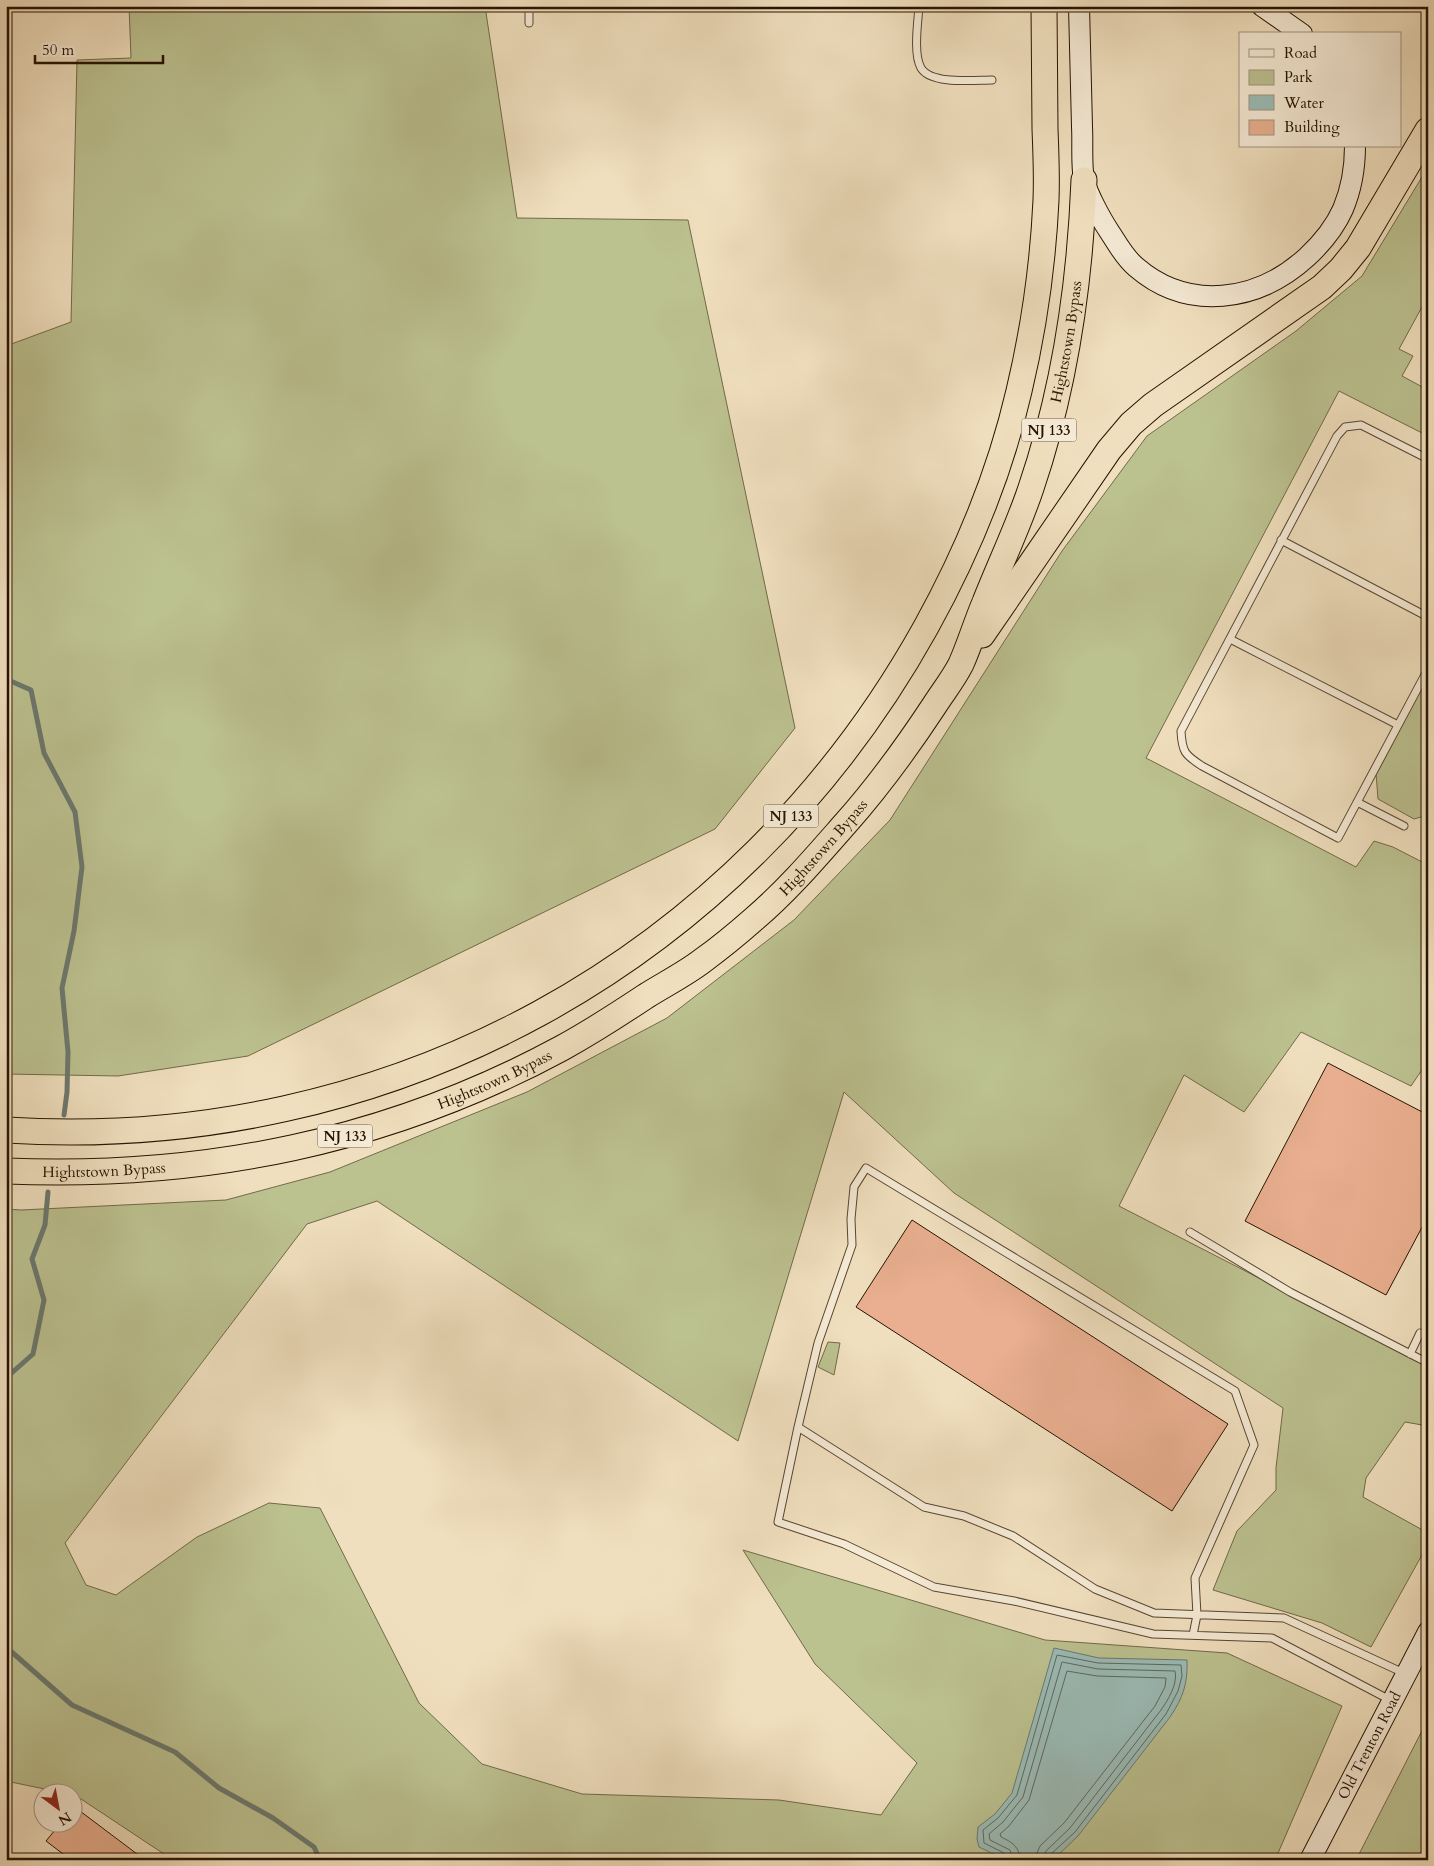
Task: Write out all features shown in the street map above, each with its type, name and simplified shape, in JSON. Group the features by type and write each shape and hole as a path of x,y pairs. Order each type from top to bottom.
{"highway":[{"name":"NJ 133","path":"6,1130 92,1132 145,1130 250,1116 308,1104 373,1085 436,1062 498,1035 550,1008 616,968 670,928 722,885 794,814 838,762 905,665 938,606 966,548 1006,440 1033,327 1042,261 1046,195 1044,6"},
{"path":"960,666 1012,594 1109,450 1131,424 1153,405 1322,287 1342,269 1358,248 1428,130"},
{"name":"Hightstown Bypass","path":"6,1171 56,1173 128,1171 202,1164 275,1152 335,1139 435,1106 500,1079 563,1047 700,962 756,918 810,863 873,792 915,736 960,666 1013,538 1047,439 1063,371 1075,302 1082,233 1084,180"}],"main road":[{"name":"Hightstown Bypass","path":"1079,6 1084,180"},
{"path":"1262,6 1299,32"},
{"path":"1084,180 1102,219 1121,250 1135,266 1168,288 1206,296 1225,297 1265,286 1284,276 1318,247 1343,209 1354,169 1354,148"},
{"name":"Old Trenton Road","path":"1310,1860 1428,1632"}],"lane":[{"path":"529,6 529,24"},
{"path":"919,6 918,56 920,68 926,74 938,79 992,80"},
{"path":"1428,459 1361,425 1345,427 1337,436 1181,731 1182,747 1187,757 1202,766 1338,838 1428,669"},
{"path":"1281,540 1428,617"},
{"path":"1230,639 1398,725"},
{"path":"1357,802 1404,826"},
{"path":"1193,1635 1197,1615 1195,1578 1254,1445 1235,1391 866,1168 854,1187 851,1219 852,1245 820,1336 778,1522 844,1544 934,1587 1014,1601 1152,1634 1272,1638 1392,1701"},
{"path":"1190,1232 1290,1292 1428,1363"},
{"path":"1410,1354 1420,1333"},
{"path":"798,1427 924,1507 964,1516 1013,1536 1095,1589 1154,1613 1284,1618 1406,1674"}],"green space":[{"path":"129,6 485,6 517,218 688,220 795,728 715,829 248,1056 118,1076 6,1074 6,346 71,322 77,60 131,58"},
{"path":"1428,167 1428,296 1399,349 1413,356 1402,376 1428,390 1428,436 1339,391 1146,758 1356,867 1374,841 1393,847 1428,865 1428,1061 1411,1086 1301,1032 1244,1112 1184,1075 1119,1206 1428,1365 1428,1426 1405,1422 1366,1478 1363,1497 1428,1533 1428,1544 1371,1647 1322,1623 1213,1590 1237,1531 1276,1490 1276,1468 1283,1408 954,1193 844,1092 738,1441 377,1201 307,1224 65,1543 86,1585 116,1595 197,1537 269,1503 320,1508 419,1703 482,1764 582,1794 779,1800 881,1815 917,1763 815,1664 743,1550 1045,1640 1227,1653 1342,1706 1275,1860 173,1860 82,1800 82,1784 32,1784 32,1786 6,1781 6,1209 21,1210 226,1200 330,1172 527,1092 667,1018 794,920 890,820 1062,551 1147,436 1296,331 1362,276"},
{"path":"1428,669 1428,815 1414,819 1378,799 1376,773"},
{"path":"828,1342 840,1343 834,1375 818,1367"},
{"path":"1428,1719 1428,1860 1356,1860"}],"water":[{"path":"1054,1648 1099,1658 1187,1660 1187,1676 1181,1697 1170,1717 1078,1836 1053,1860 1006,1860 979,1847 977,1839 978,1827 995,1814 1012,1793"}],"building":[{"path":"1328,1063 1428,1115 1428,1216 1386,1295 1245,1221"},
{"path":"912,1220 1228,1424 1172,1511 856,1307"},
{"path":"82,1813 145,1860 71,1860 46,1841 52,1834 82,1834"}],"waterway":[{"path":"6,679 31,690 44,753 75,812 82,867 74,931 62,988 68,1052 67,1092 64,1115"},
{"path":"6,1378 33,1354 44,1300 32,1259 45,1225 48,1192"},
{"path":"6,1647 72,1705 175,1752 219,1788 273,1818 314,1847 320,1860"}]}
